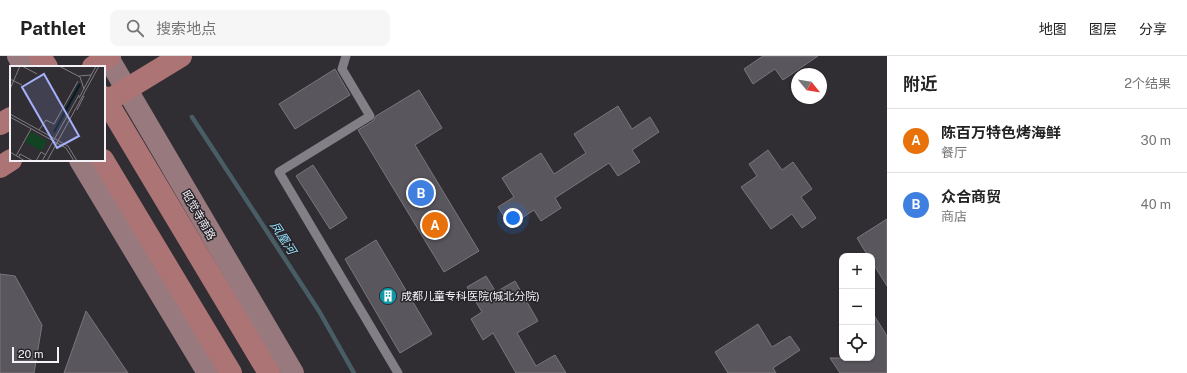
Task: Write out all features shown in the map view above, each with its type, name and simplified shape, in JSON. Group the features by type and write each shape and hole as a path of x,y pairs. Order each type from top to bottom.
{"main road":[{"path":"40,56 45,66"},
{"path":"79,56 84,66"},
{"path":"105,102 181,56"},
{"name":"昭觉寺南路","path":"105,100 269,373"},
{"path":"0,124 10,119"},
{"path":"0,167 10,161"},
{"path":"104,161 231,373"}],"street":[{"path":"18,56 23,66"},
{"name":"昭觉寺南路","path":"104,59 126,89 293,373"},
{"path":"81,161 208,373"}],"lane":[{"path":"346,56 342,69 370,116 279,172 398,373"}],"building":[{"path":"763,56 818,56 800,68 791,68 791,75 783,80 775,69 753,84 744,69"},
{"path":"335,69 350,95 295,129 279,104"},
{"path":"419,90 442,128 415,145 479,251 444,272 358,130 373,121 376,116"},
{"path":"618,106 632,129 650,117 659,132 632,150 640,162 618,176 609,163 555,198 561,208 541,221 534,210 510,226 498,207 514,197 502,178 541,153 554,174 586,153 574,134"},
{"path":"768,150 782,170 793,162 812,189 801,197 816,218 802,228 792,214 771,229 741,187 757,176 749,164"},
{"path":"313,165 347,218 330,229 296,176"},
{"path":"887,219 887,286 875,267 875,253 866,253 857,238"},
{"name":"成都儿童专科医院(城北分院)","path":"376,240 432,334 400,353 345,259"},
{"path":"0,274 15,276 42,325 34,373 0,373"},
{"path":"486,276 496,292 515,281 538,321 517,333 536,366 555,355 566,373 516,373 493,333 483,340 471,319 482,312 467,287"},
{"path":"86,311 128,373 64,373"},
{"path":"875,317 887,336 887,373 840,373 830,358 839,358 839,361 875,361"},
{"path":"758,324 772,347 790,336 800,350 773,368 776,373 728,373 715,352"}],"waterway":[{"name":"凤凰河","path":"192,117 319,311 354,373"}],"place":[{"name":"众合商贸","path":"421,193"},
{"name":"陈百万特色烤海鲜","path":"435,225"},
{"name":"成都儿童专科医院(城北分院)","path":"388,296"}]}
